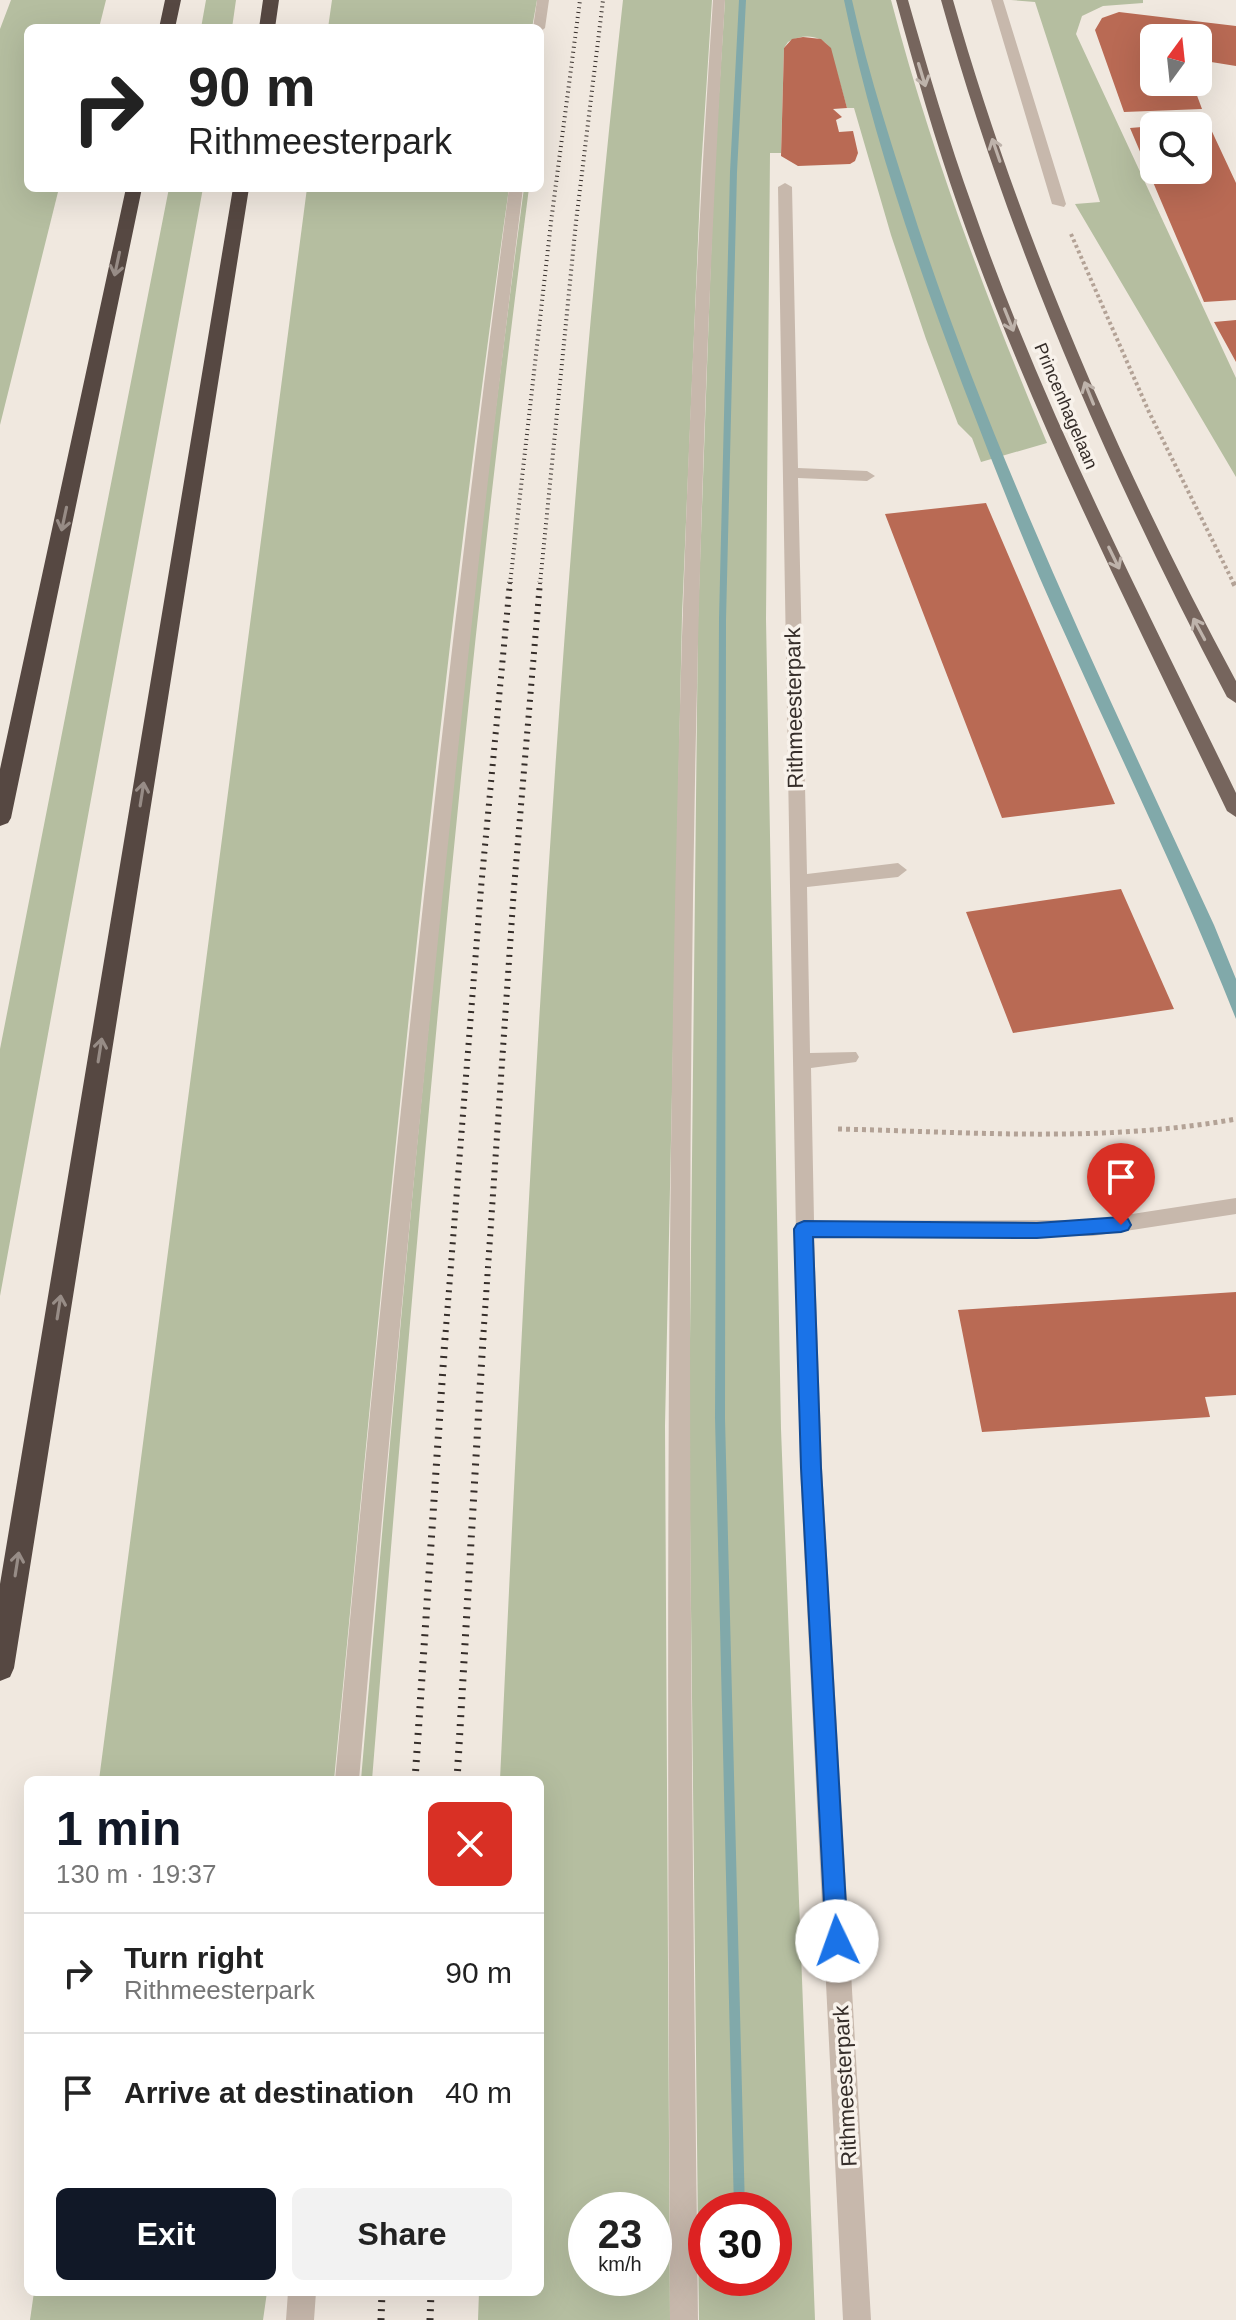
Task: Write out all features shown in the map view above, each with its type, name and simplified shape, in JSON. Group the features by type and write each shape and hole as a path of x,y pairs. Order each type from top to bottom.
{"highway":[{"path":"168,24 173,0"},
{"path":"268,24 271,0"},
{"path":"0,818 133,192"},
{"path":"0,1668 240,192"}],"main road":[{"name":"Princenhagelaan","path":"902,0 939,130 977,243 1058,442 1236,811"},
{"name":"Princenhagelaan","path":"947,0 959,47 1027,240 1119,466 1195,623 1236,697"}],"street":[{"path":"540,24 543,0"},
{"path":"684,2320 677,1411 690,617 708,171 719,0"},
{"path":"997,0 1059,204"},
{"name":"Rithmeesterpark","path":"785,187 811,1468 857,2320"},
{"path":"347,1776 391,1280 433,878 465,579 515,192"},
{"path":"790,473 867,476"},
{"path":"797,882 898,870"},
{"path":"801,1061 849,1057"},
{"path":"804,1229 1093,1228 1236,1206"},
{"path":"300,2320 302,2296"}],"path":[{"path":"1059,204 1119,350 1188,497 1236,588"},
{"path":"802,1129 1107,1135 1175,1130 1236,1119"}],"green space":[{"path":"11,0 106,0 100,24 24,24 24,192 58,192 0,425 0,29"},
{"path":"206,0 236,0 233,24 202,24"},
{"path":"332,0 537,0 533,24 329,24"},
{"path":"623,0 712,0 701,170 682,616 665,1426 669,2192 568,2192 568,2296 670,2296 670,2320 478,2320 479,2296 544,2296 544,1776 500,1776 534,1112 562,666 600,222"},
{"path":"725,0 891,0 961,224 1047,443 981,462 972,438 958,424 926,339 891,235 854,108 847,108 830,48 821,40 810,37 788,42 784,48 781,153 770,153 766,619 781,1429 815,2320 699,2320 699,2296 792,2296 792,2192 698,2192 689,1430 698,619 714,172"},
{"path":"1011,0 1143,0 1143,3 1103,6 1082,16 1076,34 1140,172 1140,184 1146,184 1236,378 1236,477 1075,204 1100,202 1035,2"},
{"path":"168,192 202,192 0,1296 0,1049"},
{"path":"306,192 508,192 434,784 334,1776 100,1776"},
{"path":"523,192 528,192 460,784 372,1776 361,1776 433,983 498,386"},
{"path":"33,2296 266,2296 263,2320 30,2320"}],"water":[{"path":"739,0 746,0 737,172 726,620 725,1419 745,2192 734,2192 715,1418 719,619 730,172"},
{"path":"844,0 852,0 874,86 949,317 1056,580 1214,925 1236,979 1236,1019 1174,873 1037,571 963,386 896,196 867,98"}],"building":[{"path":"1119,12 1236,26 1236,66 1212,62 1212,24 1140,24 1140,96 1197,96 1202,109 1124,112 1095,30 1102,18"},
{"path":"792,39 821,39 831,48 847,108 833,109 842,117 836,120 839,132 853,131 858,153 850,164 798,166 781,156 784,48"},
{"path":"1140,127 1140,152 1130,128"},
{"path":"1212,132 1236,183 1236,300 1204,302 1154,184 1212,184"},
{"path":"1236,320 1236,362 1214,322"},
{"path":"986,503 1115,804 1002,818 885,514"},
{"path":"1121,889 1174,1009 1013,1033 966,912"},
{"path":"1236,1292 1236,1395 1205,1397 1210,1417 982,1432 958,1310"}],"railway":[{"path":"510,584 580,0"},
{"path":"540,584 576,222 603,0"},
{"path":"445,1340 481,888 510,582"},
{"path":"483,1340 514,888 540,582"},
{"path":"415,1776 445,1338"},
{"path":"457,1776 483,1338"},
{"path":"381,2320 382,2296"},
{"path":"430,2320 431,2296"}],"route":[{"path":"837,1941 811,1468 804,1229 1037,1231 1121,1225"}]}
